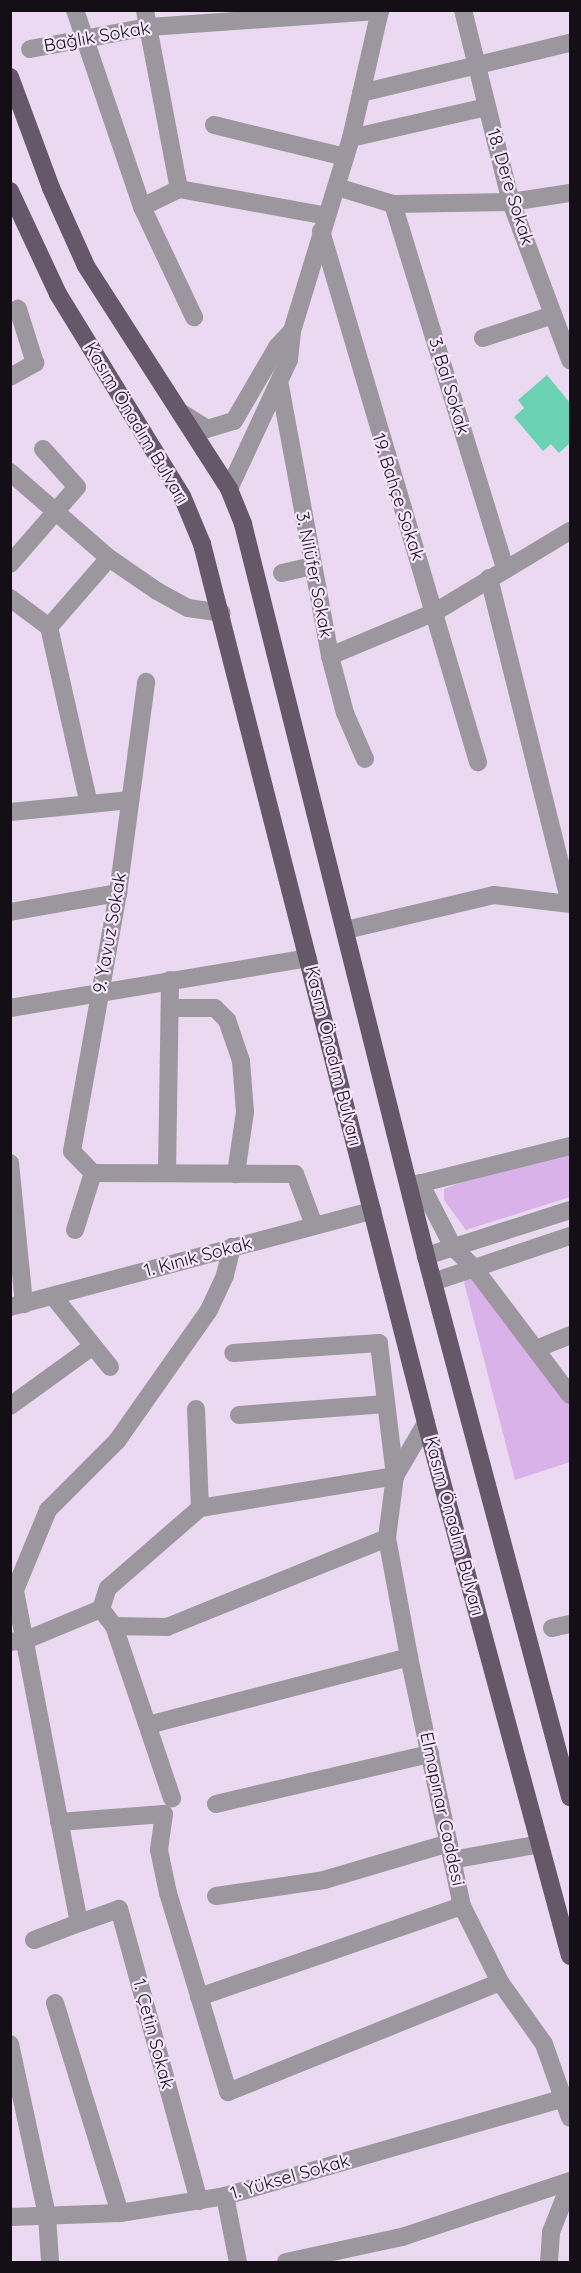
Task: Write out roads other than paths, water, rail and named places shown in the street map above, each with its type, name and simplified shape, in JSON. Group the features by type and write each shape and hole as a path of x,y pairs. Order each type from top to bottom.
{"main road":[{"path":"10,77 51,188 86,266 229,489 259,580 346,930 415,1184 426,1256 570,1797"},
{"name":"Kasım Önadım Bulvarı","path":"10,190 58,294 182,496 222,613 426,1423 570,1956"}],"street":[{"path":"75,10 142,207 194,317"},
{"name":"18. Dere Sokak","path":"464,10 511,202 570,360"},
{"path":"229,489 238,464 280,386 289,360 292,331 351,138 380,11"},
{"name":"Bağlık Sokak","path":"30,49 83,38 147,19 380,11"},
{"path":"147,19 179,189"},
{"path":"361,93 570,43"},
{"path":"351,138 486,107"},
{"path":"214,125 345,157"},
{"path":"337,187 393,204 511,202 570,193"},
{"path":"142,207 179,189 324,224"},
{"name":"3. Bal Sokak","path":"393,204 497,573 570,904"},
{"name":"19. Bahçe Sokak","path":"324,224 376,427 435,612 478,762"},
{"path":"10,377 35,363 18,309"},
{"path":"483,338 553,315"},
{"path":"179,411 207,429 234,421 277,347 292,331"},
{"name":"3. Nilüfer Sokak","path":"280,386 330,656 345,713 365,759"},
{"path":"10,564 77,487 43,449"},
{"path":"10,472 109,558 188,608 222,613"},
{"path":"330,656 435,612 497,573 569,538"},
{"path":"49,627 109,558"},
{"path":"282,573 313,566"},
{"path":"10,598 49,627 89,804"},
{"name":"9. Yavuz Sokak","path":"93,1173 72,1151 118,893 146,682"},
{"path":"10,812 130,800"},
{"path":"10,912 118,893"},
{"path":"346,930 494,895 570,904"},
{"path":"10,1008 101,990 308,958"},
{"path":"167,1173 170,980"},
{"path":"170,1008 216,1008 227,1020 241,1061 245,1112 236,1174"},
{"path":"570,1146 415,1184 453,1247 474,1268 570,1395"},
{"path":"10,1163 17,1306"},
{"path":"75,1230 93,1173 295,1174 314,1226"},
{"path":"426,1256 570,1210"},
{"name":"1. Kınık Sokak","path":"17,1306 372,1211"},
{"path":"434,1282 570,1236"},
{"path":"79,1923 59,1822 18,1641 15,1590 48,1510 117,1441 209,1310 225,1275 232,1247"},
{"path":"53,1296 110,1366"},
{"path":"536,1349 570,1335"},
{"name":"Elmapınar Caddesi","path":"233,1353 379,1343 395,1476 387,1538 409,1657 462,1906 500,1982 544,2044 570,2118"},
{"path":"10,1406 93,1346"},
{"path":"238,1414 386,1404"},
{"path":"196,1409 200,1508"},
{"name":"Elmapınar Caddesi","path":"395,1476 426,1423"},
{"path":"101,1609 108,1588 200,1508 395,1476"},
{"path":"114,1626 167,1627 387,1538"},
{"path":"18,1641 101,1609"},
{"path":"101,1609 114,1626 148,1725 168,1806 159,1850 228,2092 500,1982"},
{"path":"552,1629 570,1624"},
{"path":"148,1725 409,1657"},
{"path":"216,1804 430,1754"},
{"path":"59,1822 168,1806"},
{"path":"216,1896 324,1880 450,1852 540,1844"},
{"path":"199,1996 462,1906"},
{"name":"1. Çetin Sokak","path":"34,1940 119,1909 199,2201"},
{"path":"55,2003 120,2213"},
{"path":"10,2044 47,2215 50,2262"},
{"name":"1. Yüksel Sokak","path":"10,2217 120,2213 225,2196 562,2098"},
{"path":"286,2262 402,2237 570,2182"},
{"path":"549,2262 551,2232 570,2182"},
{"path":"225,2196 238,2262"}]}
